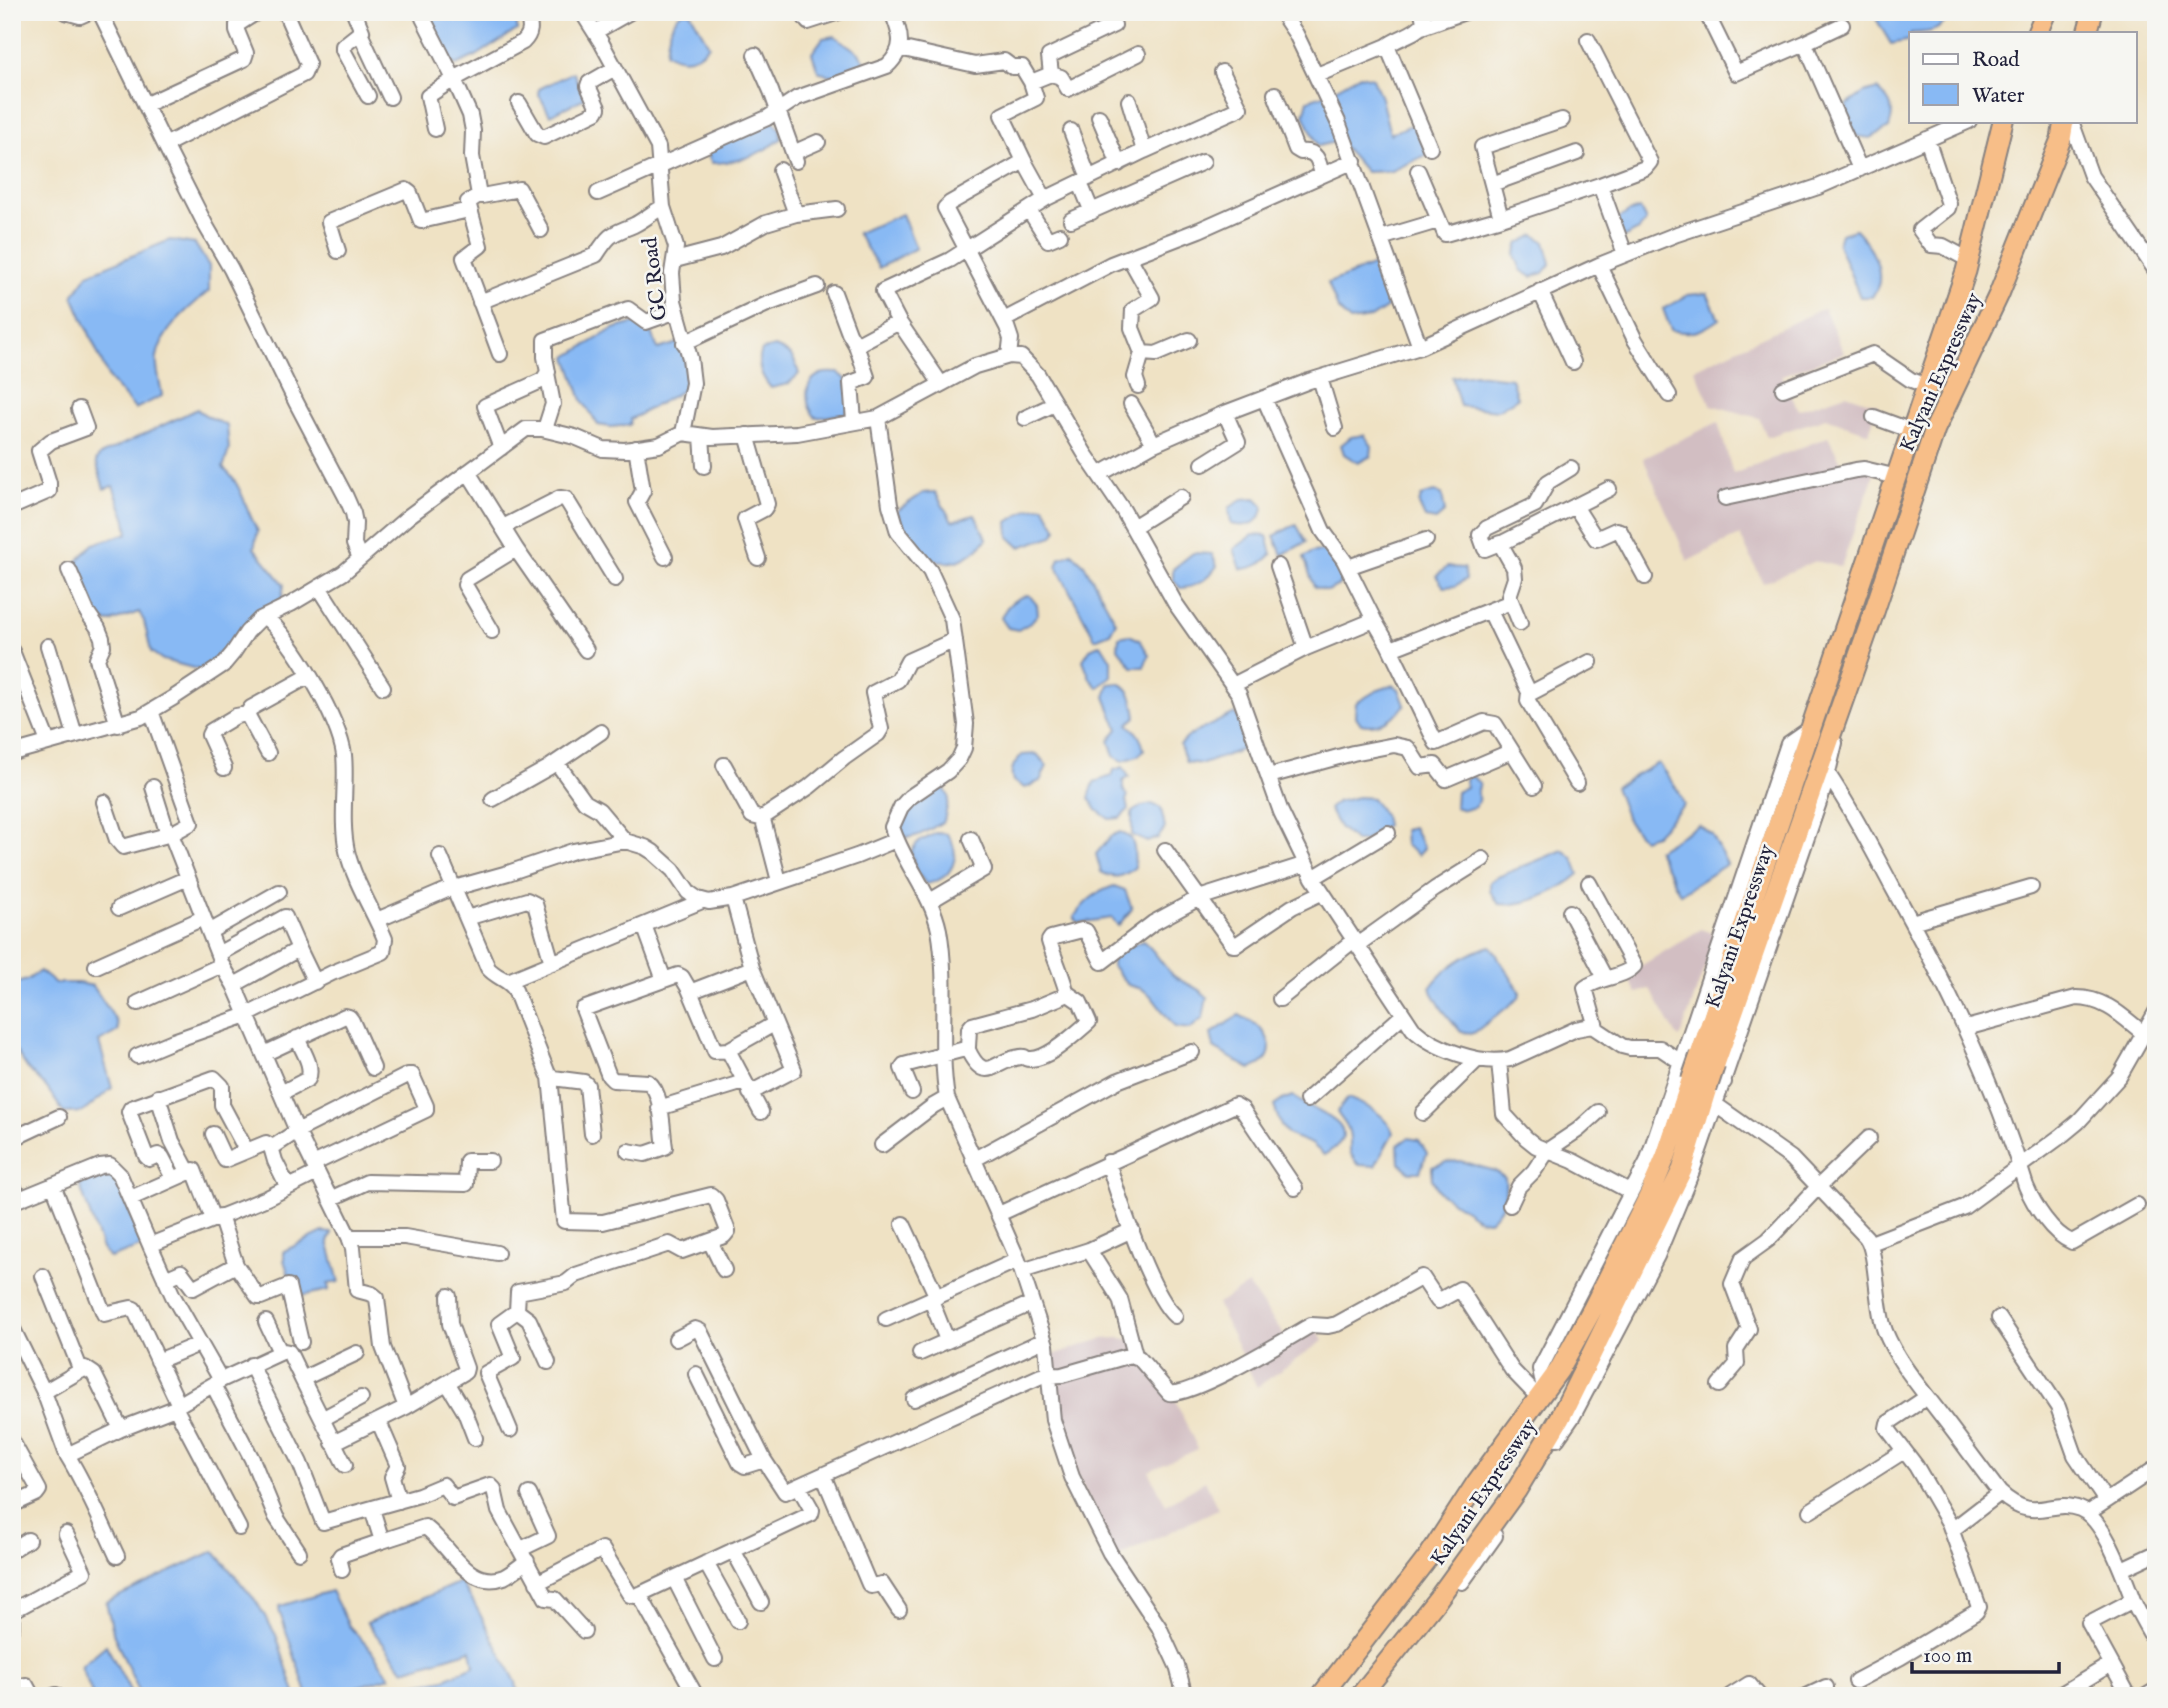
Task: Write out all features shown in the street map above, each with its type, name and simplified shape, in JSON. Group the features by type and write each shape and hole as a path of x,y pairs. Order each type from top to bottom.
{"highway":[{"path":"2037,32 2046,12"},
{"path":"2087,32 2093,12"},
{"name":"Kalyani Expressway","path":"1360,1696 1437,1600 1516,1491 1560,1418 1682,1170 1709,1089 1708,1059 1811,728 1969,260 2004,122"},
{"name":"Kalyani Expressway","path":"1708,1059 1830,737 1935,429 1999,294 2061,139 2064,122"},
{"name":"Kalyani Expressway","path":"1321,1696 1429,1556 1477,1482 1559,1370 1593,1308 1667,1156 1709,1089"}],"street":[{"path":"66,12 80,16 89,12"},
{"path":"100,12 349,505 355,523 354,544 360,558"},
{"path":"145,104 244,60 246,53 237,25 257,12"},
{"path":"165,145 304,74 308,64 285,12"},
{"path":"354,12 362,29 343,46 343,50 368,96"},
{"path":"435,129 428,96 529,36 531,28 527,12"},
{"name":"GC Road","path":"582,12 658,147 663,207 676,247 672,273 677,311 690,358 693,383 683,433"},
{"path":"595,32 630,12"},
{"path":"801,12 808,22 839,12"},
{"path":"598,193 767,118 797,98 887,65 898,55 901,36 892,12"},
{"path":"1281,12 1296,34 1317,75 1354,161 1420,347"},
{"path":"1317,75 1387,46 1422,19 1465,12"},
{"path":"1706,12 1736,73 1842,25"},
{"path":"423,18 454,79 472,123 472,156 479,195"},
{"path":"1051,74 1049,56 1114,25"},
{"path":"360,33 390,97"},
{"path":"1418,171 1445,234 1501,218 1645,168 1650,162 1588,40"},
{"path":"1805,43 1860,169"},
{"path":"1387,46 1430,148"},
{"path":"899,48 975,65 1004,61 1012,67 1022,67 1031,82 1036,99 1002,115 1045,200"},
{"path":"1031,82 1051,74 1061,78 1068,89 1138,54"},
{"path":"755,55 794,157 818,142"},
{"path":"519,103 537,134 544,137 596,112 598,108 589,83 615,68"},
{"path":"941,384 899,322 883,291 950,260 1045,200 1240,108 1222,72"},
{"path":"1275,94 1296,149 1314,154 1322,175"},
{"path":"1129,101 1144,151"},
{"path":"1099,117 1119,164"},
{"path":"1501,218 1482,147 1562,120"},
{"path":"1100,474 1154,444 1225,413 1320,377 1420,347 1625,254 1818,187 1967,122"},
{"path":"2071,122 2096,184 2156,271"},
{"path":"1071,131 1091,212"},
{"path":"1927,139 1949,204 1948,208 1920,230 1931,245 1943,246 1969,260"},
{"path":"1492,184 1577,153"},
{"path":"1009,356 1011,339 1004,320 945,208 1024,161"},
{"path":"1004,320 1111,264 1199,230 1354,161"},
{"path":"1071,220 1203,162"},
{"path":"780,170 796,214"},
{"path":"1600,185 1625,254"},
{"path":"500,354 464,258 481,246 469,210 469,199 519,188 541,230"},
{"path":"338,251 329,222 405,190 410,193 421,221 469,210"},
{"path":"480,302 596,255 604,242 617,231 637,224 663,207"},
{"path":"675,260 721,248 766,223 796,214 837,209"},
{"path":"1029,209 1048,240 1060,236"},
{"path":"1381,238 1438,221"},
{"path":"1129,257 1152,298 1133,310 1132,328 1142,353 1135,377 1139,386"},
{"path":"1599,265 1635,340 1668,395"},
{"path":"684,343 755,310 817,286"},
{"path":"1540,291 1573,362"},
{"path":"834,293 867,376 851,383 855,421"},
{"path":"545,429 553,404 545,341 628,309 646,321 677,311"},
{"path":"856,345 899,322"},
{"path":"1142,353 1156,354 1189,340"},
{"path":"1783,389 1873,354 1911,380 1928,386"},
{"path":"12,753 141,718 223,665 247,632 265,617 343,573 409,516 526,429 545,429 575,437 603,449 659,445 683,433 702,436 796,432 878,418 975,366 1009,356 1021,357 1029,365 1100,474 1175,603 1233,685 1245,706 1281,812 1309,871 1413,1029 1427,1041 1478,1059 1499,1061 1588,1026 1596,1027 1622,1046 1660,1048 1681,1062 1791,1158 1871,1243 1877,1298 1886,1333 1898,1356 1927,1397 2000,1493 2019,1507 2028,1510 2073,1506 2088,1513 2096,1521 2122,1569 2133,1600 2156,1643"},
{"path":"501,448 485,406 543,380 547,373"},
{"path":"1320,377 1335,428"},
{"path":"1264,398 1314,513 1348,567 1436,743 1487,721 1495,724 1534,786"},
{"path":"1026,418 1055,404"},
{"path":"1131,404 1154,444"},
{"path":"12,507 49,491 39,451 51,441 86,428 79,409"},
{"path":"1203,464 1238,442 1225,413"},
{"path":"1874,417 1912,431"},
{"path":"878,418 890,505 898,532 925,563 952,619 966,724 964,748 959,758 948,771 910,797 892,823 896,840 930,901 940,944 947,1098 1020,1266 1044,1340 1053,1420 1072,1476 1110,1553 1159,1627 1177,1666 1185,1696"},
{"path":"747,435 767,503 764,509 745,519 758,558"},
{"path":"702,436 704,466"},
{"path":"636,448 643,491 637,502 665,557"},
{"path":"1572,468 1548,482 1535,505 1480,533 1485,549 1608,489"},
{"path":"1725,498 1856,470 1871,470 1897,477"},
{"path":"468,472 516,549 586,650"},
{"path":"1133,527 1181,497"},
{"path":"503,527 561,498 566,499 615,579"},
{"path":"1575,506 1596,539 1615,530 1620,531 1645,577"},
{"path":"1348,567 1426,540"},
{"path":"1502,543 1515,574 1509,593 1520,623"},
{"path":"492,631 465,585 467,579 516,549"},
{"path":"1278,566 1306,648"},
{"path":"69,570 87,612 99,628 103,646 97,659 118,724"},
{"path":"319,587 383,687"},
{"path":"1391,649 1511,602"},
{"path":"1490,611 1529,694 1528,701 1577,783"},
{"path":"137,1056 247,1015 383,952 385,939 347,850 344,755 338,730 309,676 277,627 265,617"},
{"path":"1233,685 1306,648 1374,620"},
{"path":"724,765 752,816 762,818 809,787 878,734 881,729 872,695 898,680 908,660 955,640"},
{"path":"48,646 75,735"},
{"path":"12,651 48,742"},
{"path":"1529,694 1590,662"},
{"path":"223,768 209,735 211,731 236,716 247,714 251,708 309,676"},
{"path":"104,802 117,840 123,847 169,835 190,825 190,817 150,711"},
{"path":"247,714 268,753"},
{"path":"1541,1393 1541,1369 1647,1162 1788,744 1811,728"},
{"path":"493,799 556,763 601,732"},
{"path":"1372,1696 1482,1555 1573,1416 1657,1256 1692,1171 1709,1089 1828,774 1836,744 1830,737"},
{"path":"1269,776 1353,753 1400,744 1408,748 1417,765 1435,765 1446,779 1512,751"},
{"path":"556,763 585,802 599,810 625,841"},
{"path":"1828,774 1843,795 1966,1028 2034,1202 2060,1235 2072,1242 2137,1205"},
{"path":"153,787 169,835 220,960 234,985 297,1131 349,1237 353,1248 357,1290 377,1298 383,1347 406,1408"},
{"path":"762,818 779,881"},
{"path":"1067,993 1058,1000 972,1025 967,1048 975,1064 988,1068 1019,1057 1031,1059 1054,1050 1089,1022 1080,1002 1067,993 1055,962 1049,941 1051,938 1086,931 1102,962 1153,923 1199,898 1309,871 1388,833"},
{"path":"930,901 984,869 971,839"},
{"path":"508,981 702,901 718,902 733,898 896,840"},
{"path":"377,920 454,888 573,851 625,841 645,847 659,856 673,870 688,892 702,901"},
{"path":"1165,850 1236,946 1292,907 1321,893"},
{"path":"440,856 490,970 508,981 516,990 550,1077 564,1221 603,1222 711,1195 716,1200 728,1231 724,1236 681,1251 669,1244 576,1275 566,1283 519,1291 517,1311 499,1324 513,1358 486,1373 510,1430"},
{"path":"1280,999 1356,942 1483,859"},
{"path":"118,908 188,878"},
{"path":"1589,883 1634,966 1629,971 1588,985 1585,990 1596,1027"},
{"path":"1912,922 2031,887"},
{"path":"96,966 206,925 279,892"},
{"path":"659,1108 747,1087 794,1072 752,968 733,898"},
{"path":"467,918 527,900 535,904 552,963"},
{"path":"1570,912 1605,978"},
{"path":"138,1003 220,960 285,917 315,982"},
{"path":"644,925 664,980"},
{"path":"234,985 299,949"},
{"path":"689,989 695,990 752,968"},
{"path":"628,1151 645,1154 664,1148 659,1108 651,1083 613,1080 609,1076 583,1010 585,1007 680,975 689,989 715,1051 728,1050 774,1024"},
{"path":"1966,1028 2076,998 2089,998 2106,1004 2143,1033"},
{"path":"1871,1243 1964,1207 2078,1122 2125,1067 2156,1012"},
{"path":"1307,1100 1403,1015"},
{"path":"264,1054 341,1017 349,1017 373,1069"},
{"path":"281,1093 308,1079 311,1074 297,1038"},
{"path":"912,1092 903,1066 967,1048"},
{"path":"728,1050 761,1112"},
{"path":"973,1160 1117,1081 1192,1052"},
{"path":"1423,1113 1478,1059"},
{"path":"1499,1061 1504,1114 1526,1138 1536,1146 1631,1192"},
{"path":"150,1245 288,1187 315,1168 426,1110 426,1106 414,1078 408,1075 271,1147"},
{"path":"550,1077 586,1084 592,1134"},
{"path":"173,1178 162,1157 158,1155 149,1159 146,1156 129,1112 131,1108 211,1078 218,1080 224,1092 222,1105 245,1148 250,1150"},
{"path":"158,1097 172,1142 188,1171"},
{"path":"882,1145 947,1098"},
{"path":"999,1214 1237,1105 1295,1188"},
{"path":"1510,1205 1519,1186 1534,1171 1548,1150 1578,1130 1598,1112"},
{"path":"12,1139 59,1117"},
{"path":"213,1134 225,1160 266,1143 271,1147 288,1187"},
{"path":"1719,1385 1737,1364 1736,1349 1749,1329 1732,1280 1743,1258 1768,1240 1818,1187 1870,1138"},
{"path":"330,1199 367,1182 466,1184 467,1161 490,1161"},
{"path":"1108,1162 1132,1230 1167,1310 1175,1316"},
{"path":"12,1183 16,1200 100,1166 110,1165 117,1170 165,1279 200,1344 276,1517 299,1552"},
{"path":"131,1198 191,1169 196,1172 236,1265 258,1297 290,1287 301,1342"},
{"path":"53,1185 104,1314 131,1307 134,1309 177,1406 239,1528"},
{"path":"903,1224 934,1299 947,1340"},
{"path":"886,1319 1020,1266 1089,1250 1132,1230"},
{"path":"349,1237 405,1237 497,1252"},
{"path":"710,1241 724,1270"},
{"path":"1089,1250 1120,1299 1135,1355 1171,1394 1209,1381 1311,1325 1337,1324 1422,1277 1438,1301 1460,1289 1513,1370 1541,1393"},
{"path":"165,1279 180,1272 192,1288 236,1265"},
{"path":"43,1276 81,1371"},
{"path":"334,1443 406,1408 466,1370 450,1324 449,1296"},
{"path":"920,1353 1032,1303"},
{"path":"517,1311 529,1321 548,1362"},
{"path":"1998,1318 2058,1407 2075,1455 2106,1501"},
{"path":"266,1322 280,1352"},
{"path":"12,1327 44,1392 66,1455 88,1490 96,1514 117,1556"},
{"path":"676,1339 691,1331 700,1331 764,1460 783,1491 799,1487 1041,1376 1062,1375 1107,1360 1135,1355"},
{"path":"914,1399 1044,1340"},
{"path":"159,1361 200,1344"},
{"path":"66,1455 177,1406 251,1365 286,1350 345,1465"},
{"path":"302,1379 357,1353"},
{"path":"251,1365 300,1463 323,1522 399,1501 443,1485 453,1498 490,1485 494,1489 499,1511 546,1598 555,1599 584,1631"},
{"path":"44,1392 87,1368 93,1374 121,1429"},
{"path":"696,1374 740,1463 745,1466 764,1460"},
{"path":"447,1384 467,1416 475,1438"},
{"path":"1856,1681 1979,1609 1963,1556 1934,1494 1887,1428 1888,1423 1927,1397"},
{"path":"322,1419 361,1398"},
{"path":"379,1422 398,1466 392,1477 399,1501"},
{"path":"12,1441 39,1490 12,1505"},
{"path":"1810,1511 1904,1451"},
{"path":"2088,1513 2156,1468"},
{"path":"822,1475 868,1582 872,1586 882,1584 899,1611"},
{"path":"537,1583 602,1549 633,1597 811,1514 812,1510 799,1487"},
{"path":"1952,1530 2000,1493"},
{"path":"342,1570 338,1558 341,1555 425,1527 434,1533 464,1570 490,1580 505,1576 524,1555 548,1536 529,1494"},
{"path":"372,1509 382,1541"},
{"path":"12,1611 84,1572 66,1534"},
{"path":"12,1550 28,1540"},
{"path":"733,1550 761,1602"},
{"path":"2122,1569 2156,1553"},
{"path":"706,1563 738,1621"},
{"path":"674,1578 715,1659"},
{"path":"639,1594 696,1696"},
{"path":"2129,1696 2089,1623 2133,1600"},
{"path":"12,1620 12,1628"},
{"path":"2059,1696 2111,1664"},
{"path":"1730,1696 1749,1684 1759,1696"},
{"path":"12,1689 26,1685 32,1696"},
{"path":"1807,1696 1826,1687"},
{"path":"2146,1696 2156,1690"}],"shaded area":[{"path":"1824,308 1844,353 1782,375 1798,410 1846,394 1878,405 1869,433 1826,418 1767,437 1759,418 1711,405 1694,369"},
{"path":"1718,422 1733,474 1828,437 1842,464 1876,469 1841,567 1816,561 1763,583 1740,535 1688,561 1643,458"},
{"path":"1701,929 1716,935 1680,1038 1650,989 1637,993 1626,975"},
{"path":"1248,1285 1288,1341 1316,1325 1323,1341 1257,1387 1217,1304"},
{"path":"1102,1339 1136,1340 1172,1394 1198,1449 1149,1471 1166,1505 1205,1481 1218,1509 1115,1558 1055,1426 1053,1355"}],"water":[{"path":"429,12 511,12 517,21 517,30 476,56 456,65 448,60 425,16"},
{"path":"683,12 690,12 709,45 695,57 684,59 666,53 672,25"},
{"path":"1872,12 1952,12 1935,30 1909,32 1909,40 1891,44"},
{"path":"835,36 859,53 867,64 857,73 844,76 818,71 812,53 823,38"},
{"path":"573,72 585,98 550,115 538,93 539,89"},
{"path":"1360,75 1373,78 1390,134 1414,124 1428,154 1392,171 1366,172 1339,141 1318,146 1304,115 1308,100 1326,94"},
{"path":"1877,89 1891,107 1889,128 1870,138 1856,136 1846,120 1847,105 1864,93"},
{"path":"772,120 780,128 781,139 748,157 731,162 712,163 706,151"},
{"path":"1640,209 1646,221 1639,230 1621,239 1615,221"},
{"path":"902,214 916,248 879,268 857,233"},
{"path":"1855,229 1869,246 1878,266 1879,283 1872,297 1860,297 1838,244 1841,234"},
{"path":"1535,235 1545,242 1551,263 1543,273 1532,277 1521,270 1515,255 1519,243"},
{"path":"170,240 195,244 209,266 209,291 177,320 164,338 157,357 162,396 135,409 109,379 73,296 88,274"},
{"path":"1374,265 1389,292 1389,306 1371,318 1350,321 1338,309 1328,283"},
{"path":"1707,293 1719,319 1696,331 1671,330 1663,309 1688,295"},
{"path":"643,321 658,349 678,343 683,348 689,387 631,419 630,425 598,425 582,400 567,357 613,329"},
{"path":"775,347 792,356 799,374 788,384 771,388 762,375 759,361 762,350"},
{"path":"839,373 846,379 851,406 845,414 816,418 809,407 807,394 811,382 821,374"},
{"path":"1475,374 1511,378 1517,398 1498,410 1460,406 1452,377"},
{"path":"197,409 227,426 229,450 223,468 239,489 258,531 254,548 284,584 282,598 263,616 247,625 218,656 200,670 163,660 151,652 144,621 139,612 111,622 97,620 71,568 93,544 128,533 113,486 104,489 96,461 100,455"},
{"path":"1364,435 1372,446 1371,456 1358,463 1344,454 1341,445 1351,437"},
{"path":"935,492 952,521 975,515 987,539 973,553 959,560 946,562 923,552 904,527 897,511 923,493"},
{"path":"1434,492 1442,494 1445,512 1436,520 1425,518 1419,505 1421,496"},
{"path":"1256,498 1263,505 1260,517 1248,525 1231,524 1229,508 1243,499"},
{"path":"1044,506 1057,529 1053,536 1020,547 1009,537 1008,522 1028,509"},
{"path":"1296,524 1306,542 1282,555 1274,536"},
{"path":"1253,535 1267,536 1272,554 1258,565 1241,569 1234,549"},
{"path":"1324,551 1334,560 1342,577 1339,585 1328,591 1314,587 1304,557 1313,552"},
{"path":"1072,553 1084,564 1116,622 1110,633 1095,639 1057,567 1060,558"},
{"path":"1193,553 1212,554 1217,566 1202,582 1180,588 1173,579 1173,569"},
{"path":"1447,567 1464,568 1466,579 1455,586 1444,587 1436,576"},
{"path":"1029,595 1037,605 1038,614 1018,630 1008,628 1001,618 1006,609 1016,600"},
{"path":"1129,635 1140,640 1149,655 1144,667 1132,667 1118,648 1119,637"},
{"path":"1101,644 1111,660 1111,676 1098,688 1090,678 1083,660 1090,649"},
{"path":"1119,683 1132,697 1136,717 1128,724 1139,736 1144,750 1138,756 1123,761 1114,756 1109,740 1118,729 1105,697 1109,684"},
{"path":"1393,685 1399,689 1405,705 1386,721 1374,725 1361,724 1355,715 1356,703"},
{"path":"1235,713 1246,729 1249,747 1203,764 1186,762 1180,745 1190,735"},
{"path":"1037,754 1047,766 1040,781 1025,788 1013,781 1012,770 1017,760 1022,755"},
{"path":"1658,763 1679,792 1684,805 1655,835 1643,839 1628,822 1615,787"},
{"path":"1123,767 1129,777 1123,781 1123,789 1128,796 1128,810 1120,818 1109,819 1097,810 1089,798 1094,782 1112,776 1114,770"},
{"path":"1471,775 1480,784 1477,793 1479,800 1475,807 1464,810 1455,807 1456,792 1466,787 1465,779"},
{"path":"930,784 942,784 949,797 944,821 915,836 896,836 893,822"},
{"path":"1358,797 1372,798 1384,816 1386,825 1365,841 1355,841 1339,827 1329,809 1337,802"},
{"path":"1152,804 1161,808 1165,828 1158,838 1147,842 1132,835 1132,812"},
{"path":"1699,825 1712,835 1727,864 1680,894 1657,850"},
{"path":"1413,827 1424,848 1418,855 1405,845 1404,830"},
{"path":"1120,832 1131,838 1135,867 1123,875 1111,876 1101,872 1096,854 1111,836"},
{"path":"936,833 947,834 952,842 955,858 949,872 926,884 916,871 911,852 917,843"},
{"path":"1563,850 1573,858 1579,874 1542,897 1520,903 1499,904 1490,891 1490,882"},
{"path":"1114,886 1125,890 1132,909 1118,926 1112,918 1078,923 1074,917 1087,902 1096,894"},
{"path":"1143,941 1174,976 1207,997 1203,1018 1190,1029 1175,1027 1151,996 1142,989 1128,985 1112,966 1112,956"},
{"path":"1491,946 1520,992 1519,998 1474,1033 1461,1032 1442,1009 1430,988 1457,962"},
{"path":"40,971 55,983 93,986 117,1022 118,1031 99,1042 112,1088 83,1112 64,1113 12,1045 12,984 27,980"},
{"path":"1239,1015 1259,1027 1270,1046 1270,1052 1264,1062 1250,1069 1214,1048 1211,1034"},
{"path":"1293,1096 1324,1114 1341,1128 1343,1136 1338,1145 1324,1155 1312,1144 1289,1135 1281,1126 1274,1106"},
{"path":"1348,1098 1381,1116 1393,1133 1375,1166 1359,1165 1352,1155 1348,1130 1337,1112"},
{"path":"1408,1138 1419,1140 1427,1153 1420,1172 1410,1172 1399,1163 1398,1145"},
{"path":"1460,1161 1495,1171 1505,1178 1503,1201 1489,1221 1480,1220 1440,1193 1432,1179 1432,1167"},
{"path":"103,1170 117,1179 143,1246 110,1258 102,1249 78,1180"},
{"path":"323,1232 332,1233 328,1241 339,1282 328,1284 329,1290 296,1297 284,1260 284,1251"},
{"path":"214,1551 256,1601 276,1635 296,1696 141,1696 114,1636 106,1602"},
{"path":"460,1582 516,1682 518,1696 371,1696 393,1688 445,1679 474,1666 471,1650 404,1670 367,1623"},
{"path":"331,1591 349,1626 371,1650 390,1677 326,1696 308,1696 279,1610 280,1606"},
{"path":"106,1645 133,1696 93,1696 81,1666"}]}
